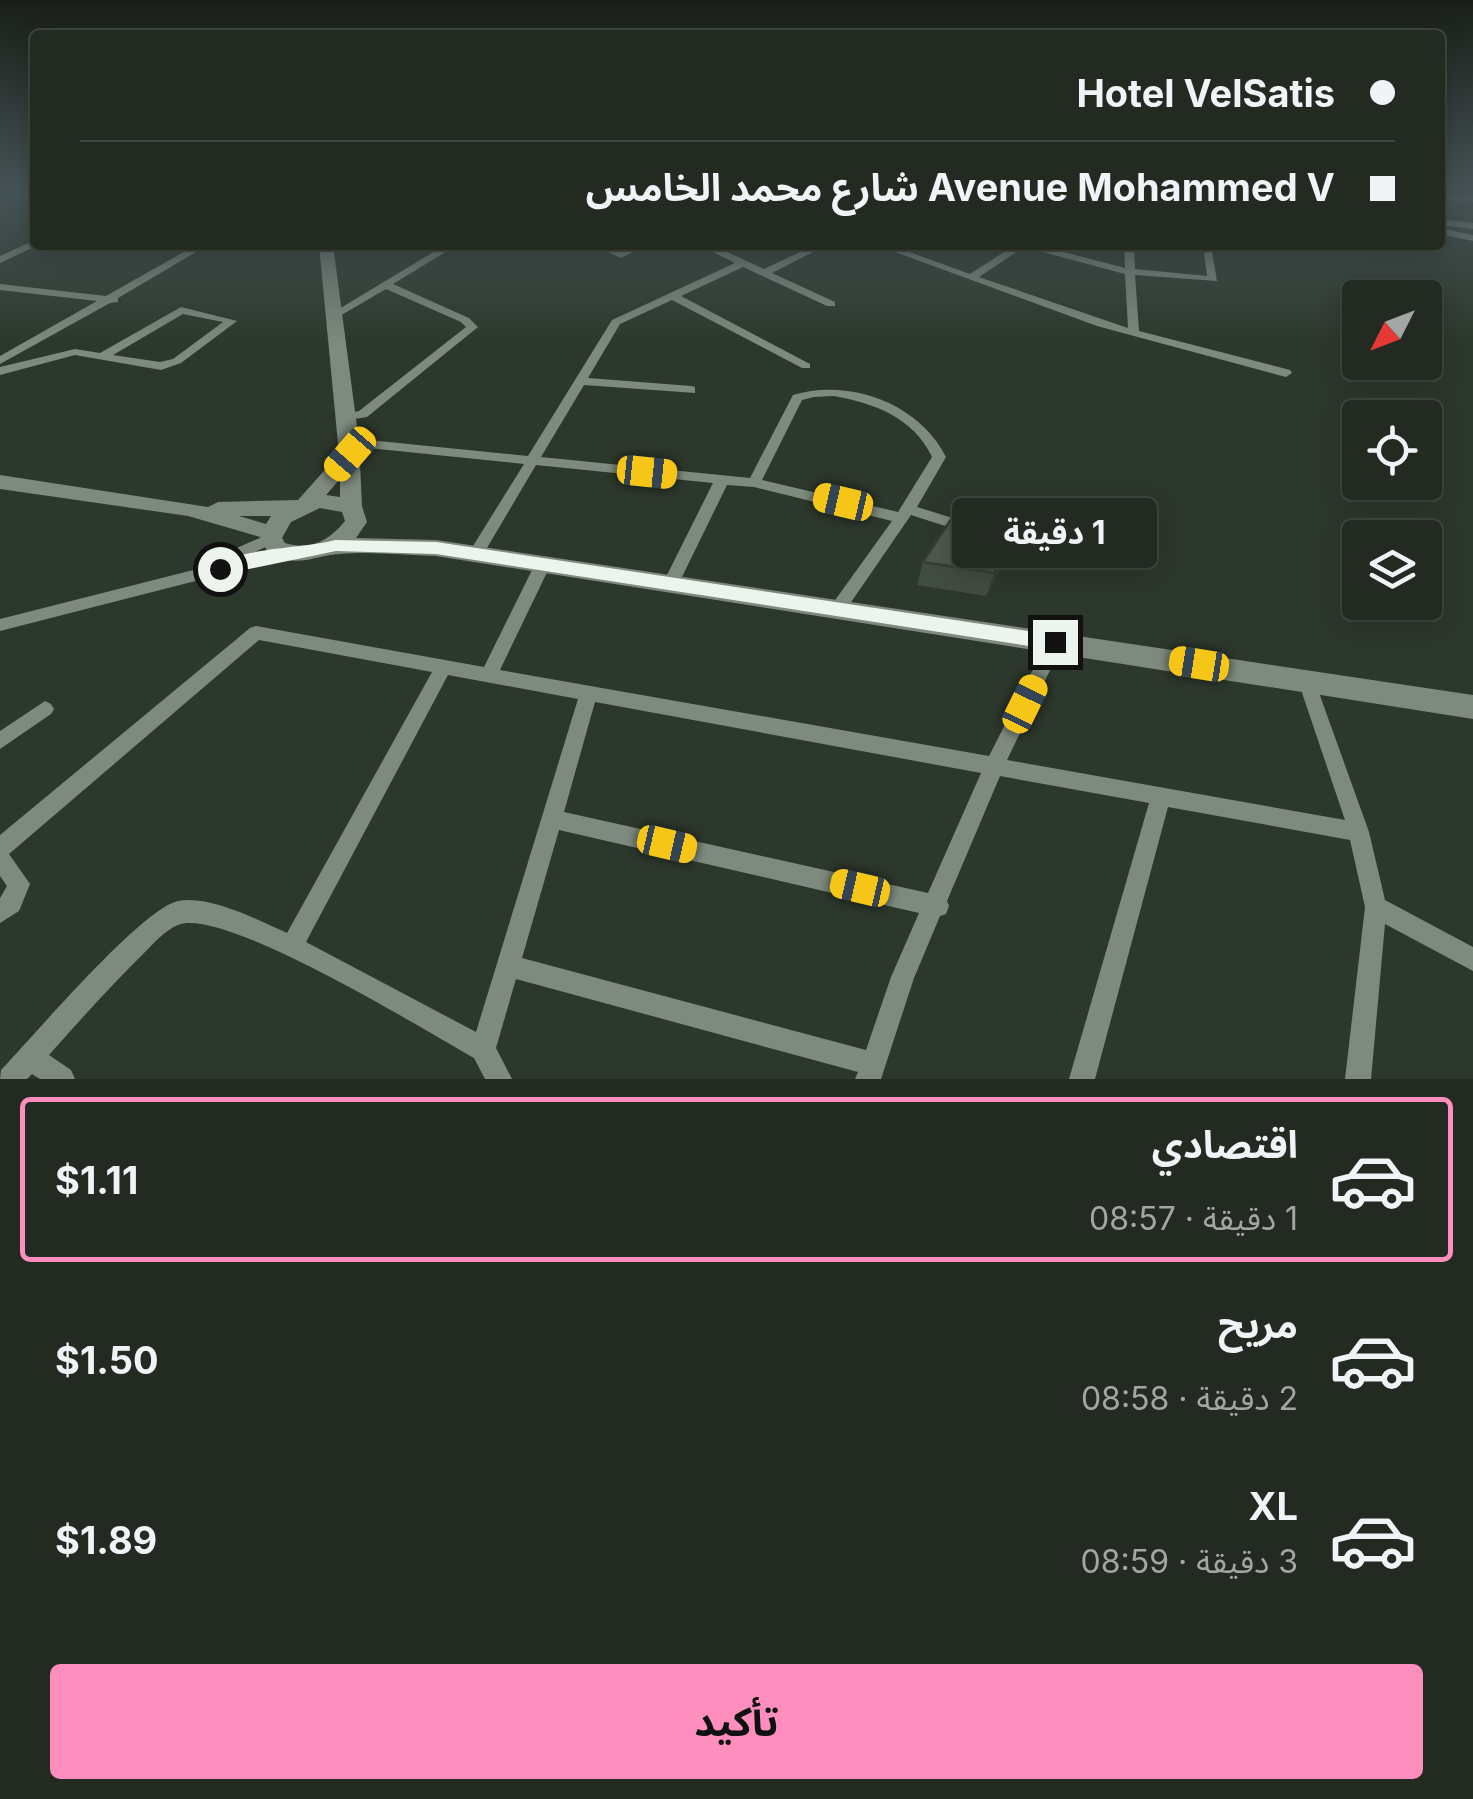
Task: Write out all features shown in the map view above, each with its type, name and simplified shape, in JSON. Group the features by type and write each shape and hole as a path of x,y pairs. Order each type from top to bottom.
{"main road":[{"path":"327,250 350,448 353,514 335,546"},
{"path":"275,541 350,448"},
{"path":"0,482 189,510 301,506 332,500 353,514 436,548"},
{"path":"189,510 308,554 335,546 436,548 1473,707"}],"street":[{"path":"0,260 30,245"},
{"path":"0,361 114,300 196,250"},
{"path":"334,315 444,250"},
{"path":"715,250 832,304"},
{"path":"764,272 811,250"},
{"path":"895,250 1134,333 1286,373"},
{"path":"984,266 989,250"},
{"path":"970,278 1014,250"},
{"path":"1044,250 1130,272 1213,279 1208,253"},
{"path":"1128,250 1134,333"},
{"path":"476,554 584,381 616,322 744,263"},
{"path":"346,418 363,414 473,327 466,320 388,286"},
{"path":"0,287 114,300"},
{"path":"672,295 806,366"},
{"path":"0,371 63,353 169,364 232,322 181,310 102,357"},
{"path":"584,381 692,390"},
{"path":"754,483 796,398 812,392 871,400 896,410 936,447 939,457 839,607"},
{"path":"350,448 533,460 754,483 904,514 1023,547"},
{"path":"671,583 722,480"},
{"path":"0,626 189,577 275,541"},
{"path":"489,675 544,564"},
{"path":"0,848 256,632 1359,832"},
{"path":"510,966 870,1071 903,978 938,906 994,766 1055,642"},
{"path":"292,946 444,666"},
{"path":"1307,681 1359,832 1376,906 1358,1079"},
{"path":"483,1049 589,693"},
{"path":"0,742 44,710"},
{"path":"1082,1079 1161,796"},
{"path":"550,818 938,906"},
{"path":"0,860 19,884 11,904 0,912"},
{"path":"1376,906 1473,959"},
{"path":"10,1079 161,920 198,909 292,946 483,1049 500,1079"},
{"path":"31,1058 62,1079"}],"building":[{"path":"953,516 1013,537 994,573 923,562"}],"route":[{"path":"220,569 284,553 308,554 335,546 436,548 1055,642"}]}
